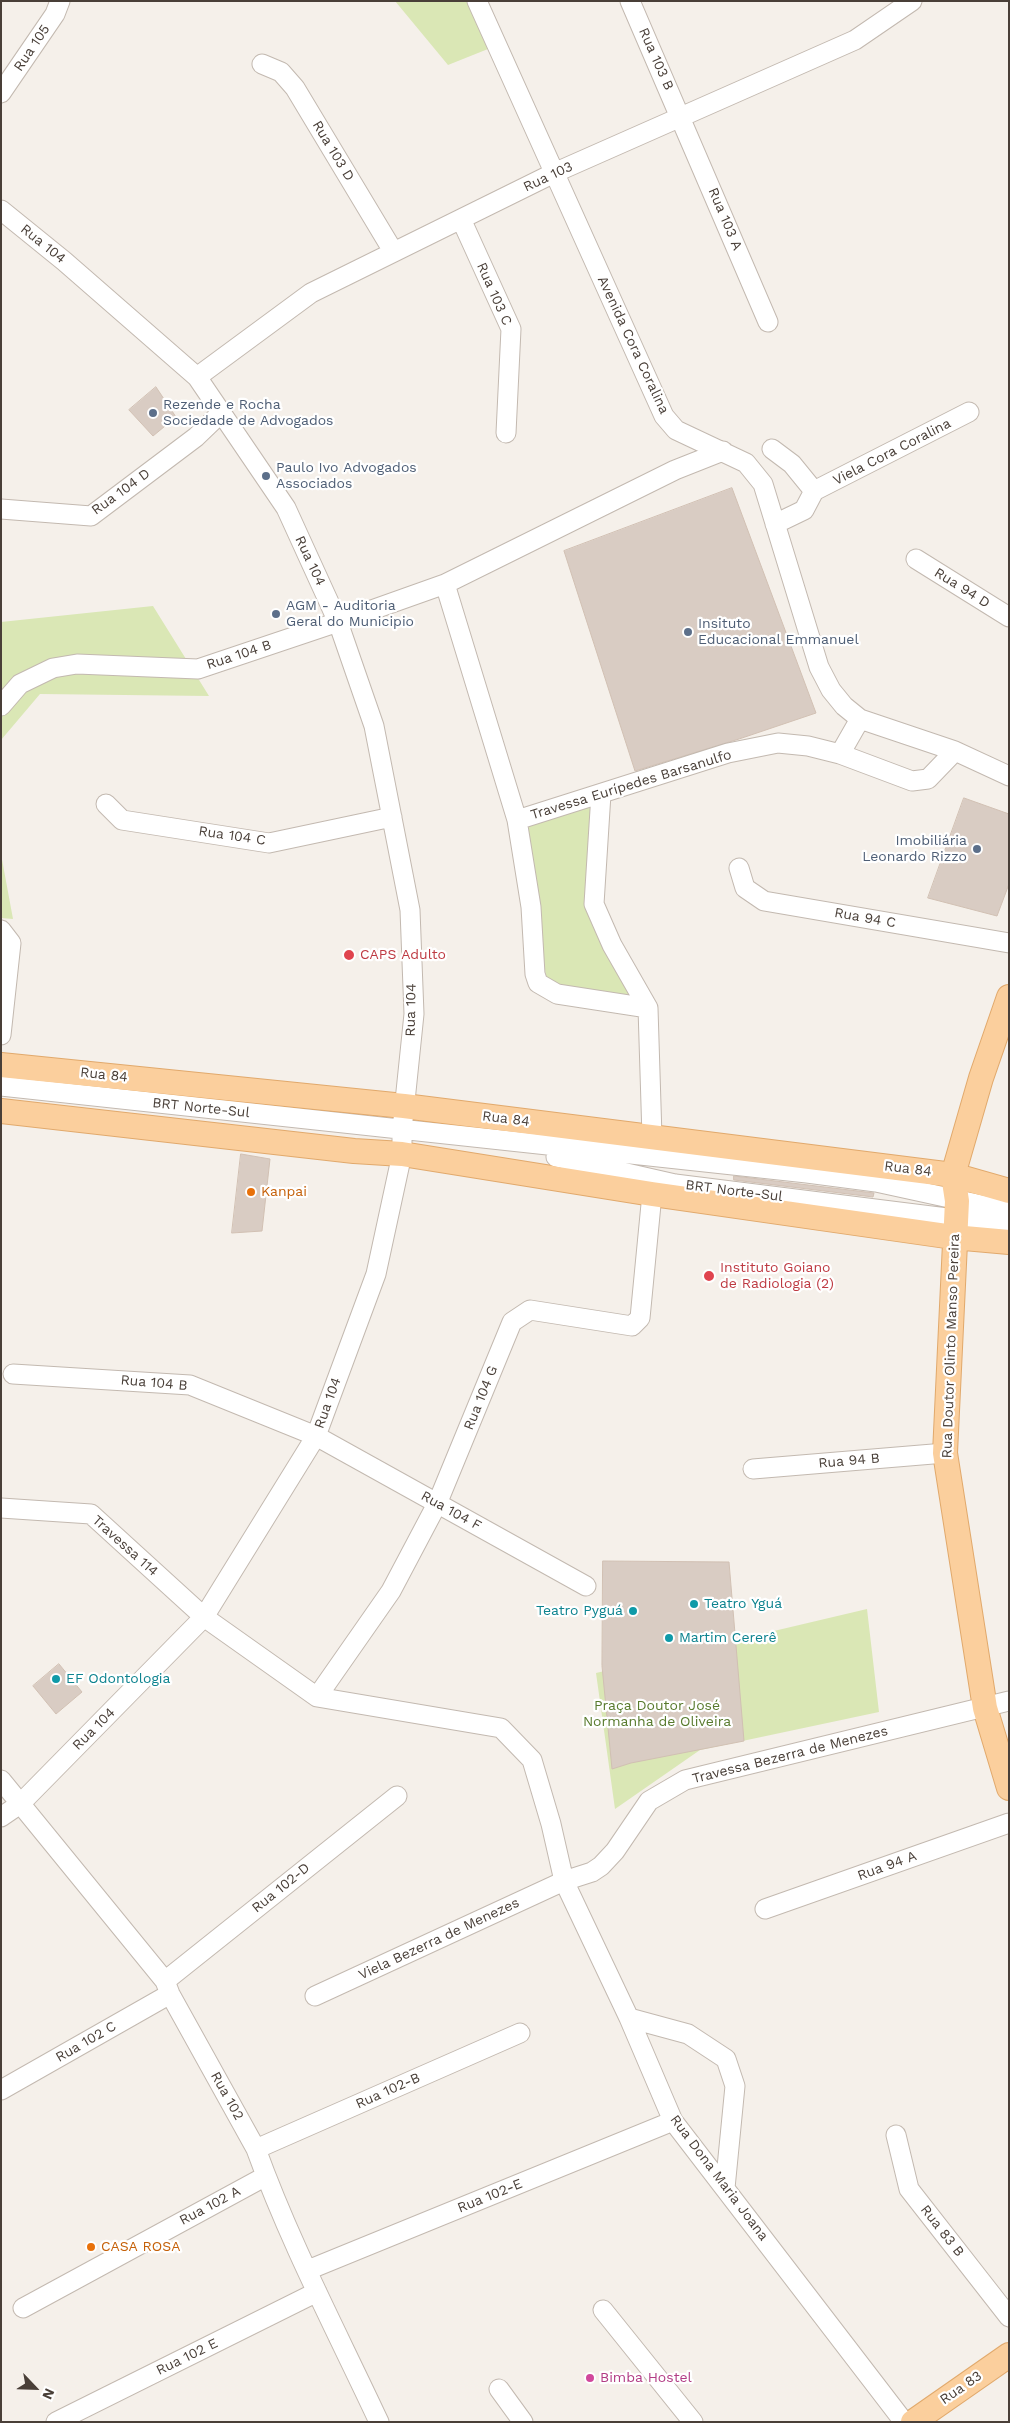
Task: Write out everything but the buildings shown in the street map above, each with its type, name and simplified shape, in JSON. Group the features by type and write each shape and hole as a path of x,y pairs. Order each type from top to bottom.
{"main road":[{"name":"Rua Doutor Olinto Manso Pereira","path":"1009,996 981,1078 953,1175 955,1219 945,1453 985,1708 1009,1788"},
{"name":"Rua 84","path":"1,1064 404,1106 652,1137 953,1175 1009,1191"},
{"path":"1,1111 354,1151 402,1154 652,1194 955,1219 1009,1242"},
{"name":"Rua 83","path":"913,2422 1009,2355"}],"street":[{"name":"Rua 105","path":"1,93 55,14 60,1"},
{"name":"Avenida Cora Coralina","path":"477,1 664,416 676,430 746,463 755,472 762,484 819,667 831,690 844,706 860,719 955,751 1009,776"},
{"name":"Rua 103 B","path":"630,1 681,116"},
{"name":"Rua 103","path":"197,377 311,293 554,173 854,40 912,1"},
{"name":"Rua 103 D","path":"262,64 281,72 295,88 393,251"},
{"name":"Rua 103 A","path":"681,116 768,322"},
{"name":"Rua 104","path":"1,210 64,261 197,377 286,508 338,622 374,726 410,910 414,1014 404,1106 402,1154 376,1274 316,1436 204,1617 20,1804 1,1817"},
{"name":"Rua 103 C","path":"461,219 510,329 506,432"},
{"name":"Viela Cora Coralina","path":"814,491 969,412"},
{"name":"Rua 104 D","path":"1,509 91,516 196,437 221,413"},
{"path":"772,450 792,464 814,491 804,510 775,524"},
{"path":"338,622 445,584 675,470 723,451"},
{"name":"Rua 94 D","path":"916,559 1009,617"},
{"name":"Travessa Eurípedes Barsanulfo","path":"445,584 517,820 728,754 778,743 808,746 840,754 912,781 928,779 955,751"},
{"name":"Rua 104 B","path":"1,706 20,684 53,668 76,664 198,668 338,622"},
{"path":"840,754 860,719"},
{"path":"601,794 594,904 612,945 648,1008 652,1137"},
{"name":"Rua 104 C","path":"106,804 122,820 269,843 392,817"},
{"path":"517,820 531,907 535,974 538,983 557,994 648,1008"},
{"name":"Rua 94 C","path":"739,868 745,888 764,901 1009,943"},
{"path":"1,930 11,943 1,1035"},
{"name":"BRT Norte-Sul","path":"1,1086 463,1135 676,1160 729,1163 876,1182 955,1219 1009,1211"},
{"name":"BRT Norte-Sul","path":"463,1135 674,1184 955,1219 1009,1223"},
{"name":"Rua 104 G","path":"316,1697 391,1592 437,1504 512,1322 530,1310 632,1326 640,1318 652,1194"},
{"name":"Rua 104 B","path":"13,1374 190,1385 316,1436"},
{"name":"Rua 104 F","path":"316,1436 586,1586"},
{"name":"Rua 94 B","path":"753,1469 945,1453"},
{"name":"Travessa 114","path":"1,1508 91,1514 204,1617"},
{"path":"204,1617 316,1697 502,1728 532,1760 551,1824 564,1881"},
{"name":"Travessa Bezerra de Menezes","path":"564,1881 592,1872 601,1866 615,1851 649,1801 685,1780 1009,1701"},
{"name":"Rua 102","path":"1,1780 168,1988 256,2149 317,2292 379,2422"},
{"name":"Rua 102-D","path":"168,1988 397,1796"},
{"name":"Rua 94 A","path":"765,1909 1009,1823"},
{"name":"Viela Bezerra de Menezes","path":"315,1996 564,1881"},
{"name":"Rua Dona Maria Joana","path":"564,1881 629,2018 672,2121 904,2422"},
{"name":"Rua 102 C","path":"1,2090 168,1988"},
{"path":"629,2018 688,2034 726,2059 734,2086 725,2188"},
{"name":"Rua 102-B","path":"256,2149 520,2033"},
{"name":"Rua 102-E","path":"308,2270 672,2121"},
{"name":"Rua 83 B","path":"896,2135 908,2189 1009,2317"},
{"name":"Rua 102 A","path":"22,2308 266,2176"},
{"name":"Rua 102 E","path":"56,2422 317,2292"},
{"path":"603,2310 693,2422"},
{"path":"499,2390 523,2422"}],"green space":[{"path":"395,1 470,1 493,47 448,65"},
{"path":"153,606 209,696 40,694 1,740 1,622"},
{"path":"593,802 585,908 635,996 566,987 546,977 527,827"},
{"path":"1,854 13,919 1,918"},
{"name":"Praça Doutor José Normanha de Oliveira","path":"867,1609 879,1712 700,1750 615,1809 596,1673"}],"place":[{"name":"Rezende e Rocha Sociedade de Advogados","path":"153,413"},
{"name":"Paulo Ivo Advogados Associados","path":"266,476"},
{"name":"AGM - Auditoria Geral do Municipio","path":"276,614"},
{"name":"Insituto Educacional Emmanuel","path":"688,632"},
{"name":"Imobiliária Leonardo Rizzo","path":"977,849"},
{"name":"CAPS Adulto","path":"349,955"},
{"name":"Kanpai","path":"251,1192"},
{"name":"Instituto Goiano de Radiologia (2)","path":"709,1276"},
{"name":"Teatro Yguá","path":"694,1604"},
{"name":"Teatro Pyguá","path":"633,1611"},
{"name":"Martim Cererê","path":"669,1638"},
{"name":"EF Odontologia","path":"56,1679"},
{"name":"CASA ROSA","path":"91,2247"},
{"name":"Bimba Hostel","path":"590,2378"}]}
